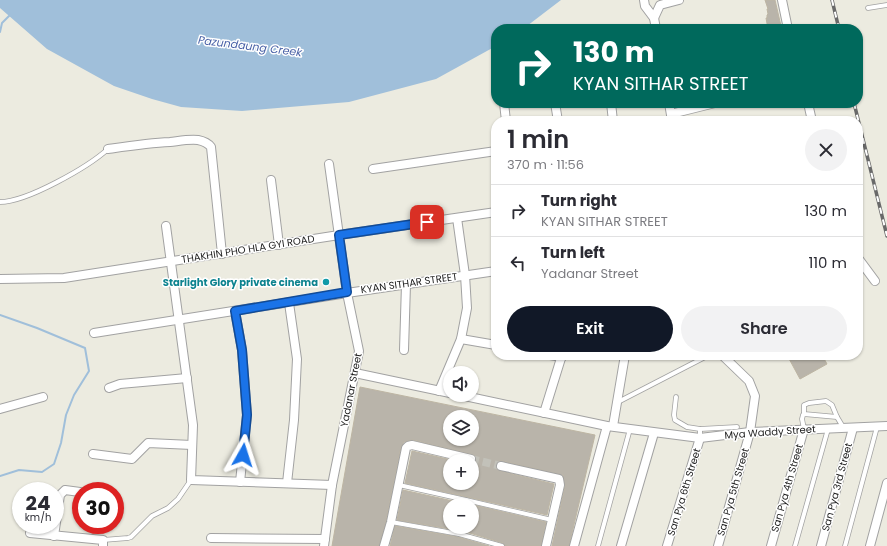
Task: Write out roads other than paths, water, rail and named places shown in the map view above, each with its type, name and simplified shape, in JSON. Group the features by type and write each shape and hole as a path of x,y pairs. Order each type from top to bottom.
{"street":[{"path":"644,0 645,6 654,18 655,24"},
{"path":"654,18 660,5 679,0"},
{"path":"782,0 787,24"},
{"path":"677,116 700,108"},
{"path":"108,149 138,144 183,140 197,140 209,145 211,148 222,254"},
{"path":"373,170 491,152"},
{"name":"Yadanar Street","path":"324,543 332,485 359,351 347,292 329,164"},
{"path":"271,180 280,245"},
{"name":"THAKHIN PHO HLA GYI ROAD","path":"0,279 64,278 491,213"},
{"path":"439,391 461,339 467,308 465,275 457,218"},
{"path":"166,226 170,262 180,320 193,425 191,480 332,485"},
{"path":"863,265 875,281"},
{"name":"KYAN SITHAR STREET","path":"94,333 289,303 347,292 491,272"},
{"path":"404,350 406,284"},
{"path":"287,483 294,420 297,359 289,303"},
{"path":"235,311 242,350 247,415 240,482"},
{"path":"461,339 491,344"},
{"path":"544,413 561,360"},
{"path":"574,546 618,403 623,360"},
{"name":"San Pya 5th Street","path":"718,546 750,432 755,396 749,381 727,360"},
{"path":"355,373 443,392"},
{"path":"109,388 120,384 187,378"},
{"path":"0,409 43,396"},
{"name":"Mya Waddy Street","path":"479,399 610,426 700,438 750,432 887,426"},
{"name":"San Pya 3rd Street","path":"821,546 853,428"},
{"name":"San Pya 4th Street","path":"770,546 804,429"},
{"path":"620,546 654,433"},
{"name":"San Pya 6th Street","path":"667,546 700,438"},
{"path":"93,454 132,459 148,443 192,445"},
{"path":"384,546 391,522 406,448 412,445 451,454"},
{"path":"501,466 559,479 560,485 546,546"},
{"path":"870,546 887,483"},
{"path":"54,536 60,495 65,490 72,491"},
{"path":"38,534 103,543"},
{"path":"211,538 324,543"}],"lane":[{"path":"868,8 887,5"},
{"path":"0,202 7,202 34,193 99,157 108,149"},
{"path":"618,403 700,360"},
{"path":"676,397 674,415 675,420 687,427 700,429 737,426"},
{"path":"804,429 802,419 804,414 804,405 826,401 832,406 844,428"},
{"path":"804,414 837,417"},
{"path":"845,546 877,426"},
{"path":"795,546 828,428"},
{"path":"598,546 630,429"},
{"path":"700,429 700,438"},
{"path":"103,543 131,537 152,516 168,508 178,499 191,480"},
{"path":"398,485 446,498"},
{"path":"479,506 552,520"},
{"path":"391,522 443,531"},
{"path":"459,534 502,546"}],"water":[{"name":"Pazundaung Creek","path":"0,0 561,0 530,24 491,24 491,49 436,79 349,102 242,111 181,107 114,86 47,49 0,8"}],"waterway":[{"path":"0,32 2,23 10,15"},
{"path":"0,315 37,328 85,348 89,371 74,395 66,415 61,443 54,464 42,472 19,470 0,476"}],"tunnel":[{"path":"479,461 501,466"}],"railway":[{"path":"832,0 838,24"},
{"path":"855,108 857,116"},
{"path":"863,139 887,236"}],"place":[{"name":"Starlight Glory private cinema","path":"326,282"}]}
